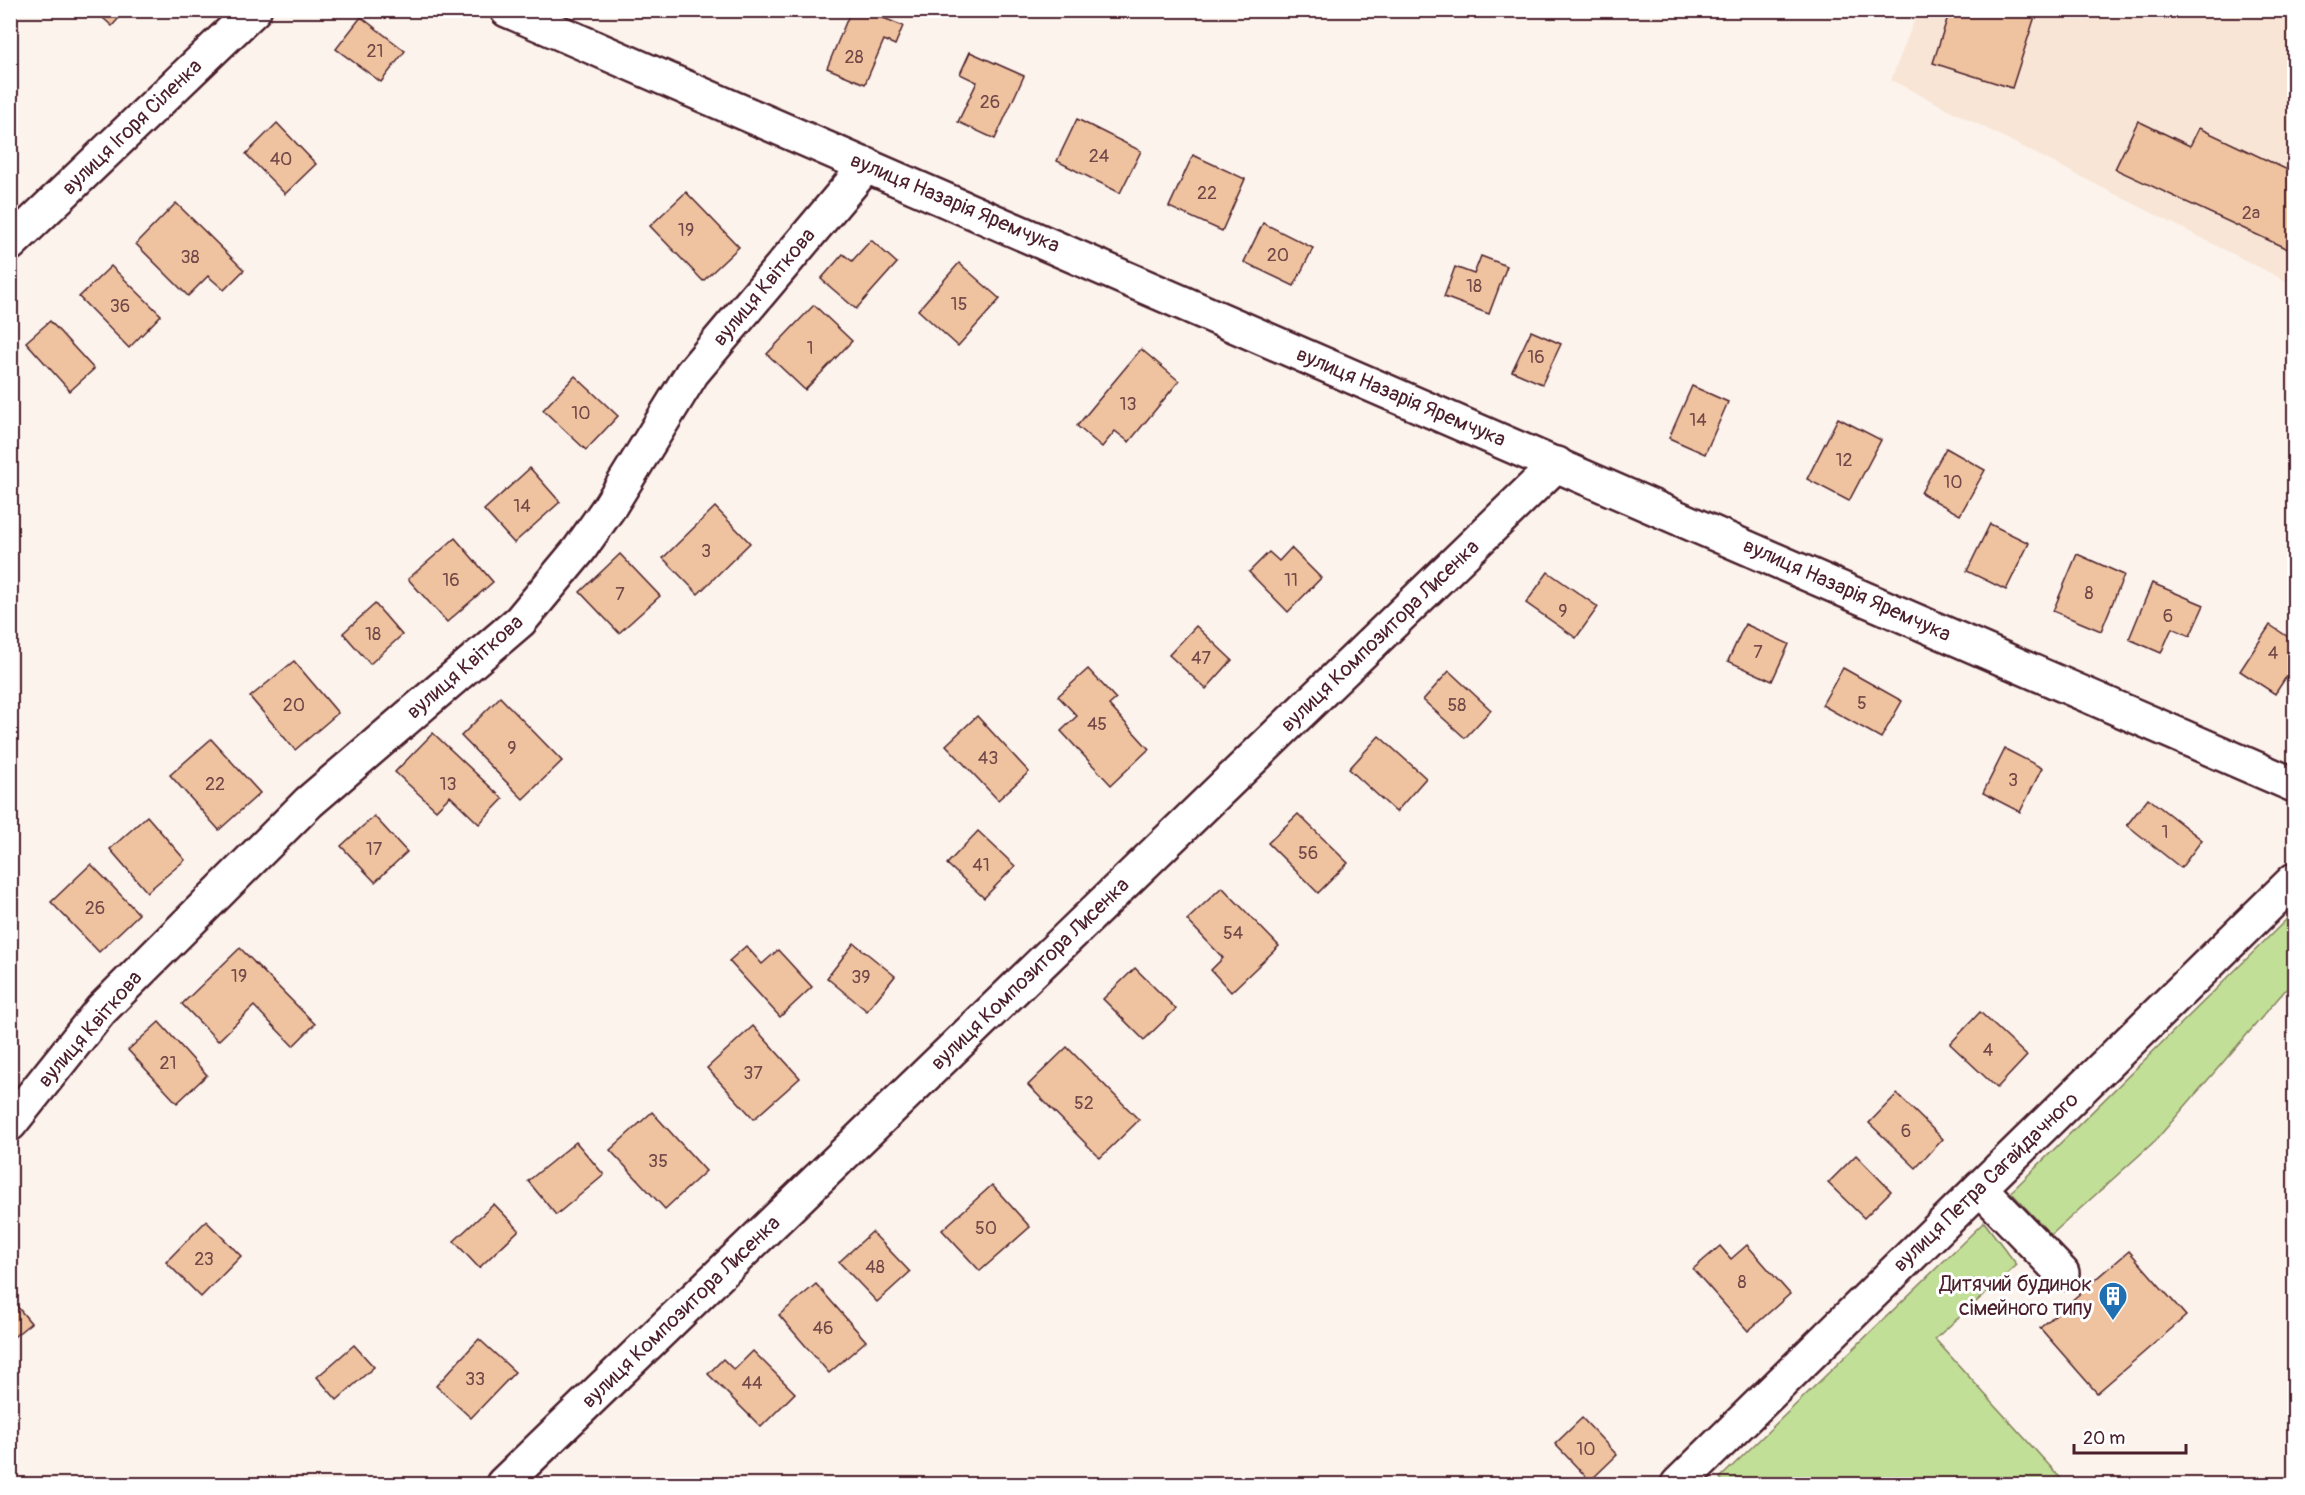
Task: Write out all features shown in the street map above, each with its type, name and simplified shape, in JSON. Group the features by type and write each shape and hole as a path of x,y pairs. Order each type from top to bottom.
{"street":[{"name":"вулиця Ігоря Сіленка","path":"10,243 255,10"},
{"name":"вулиця Назарія Яремчука","path":"507,10 2295,785"},
{"name":"вулиця Квіткова","path":"10,1124 101,1010 309,802 520,621 579,550 610,506 692,374 867,165"},
{"name":"вулиця Композитора Лисенка","path":"503,1485 1557,464"},
{"name":"вулиця Петра Сагайдачного","path":"1678,1485 2295,880"},
{"path":"1980,1188 2062,1273"}],"shaded area":[{"path":"1918,11 2294,11 2294,285 1891,80"}],"green space":[{"path":"2294,912 2294,980 2156,1140 2051,1235 2011,1192"},
{"path":"1984,1222 2017,1265 1935,1339 2066,1484 1725,1484 1720,1478"}],"building":[{"path":"94,10 126,10 112,26"},
{"path":"851,10 864,10 903,26 895,45 884,40 865,84 827,68"},
{"path":"1950,10 2037,10 2012,88 1933,63"},
{"path":"361,17 405,51 381,82 336,49"},
{"path":"970,52 1024,76 995,139 958,122 977,82 960,74"},
{"path":"1077,119 1141,151 1120,193 1057,161"},
{"path":"2138,121 2190,146 2199,128 2294,173 2294,252 2115,169"},
{"path":"277,123 316,164 285,194 246,154"},
{"path":"1193,155 1245,179 1222,231 1169,207"},
{"path":"686,192 739,247 703,281 650,226"},
{"path":"176,203 244,270 224,290 208,276 188,296 136,244"},
{"path":"1263,223 1313,248 1294,286 1244,262"},
{"path":"871,240 897,263 856,309 821,279 843,254 852,261"},
{"path":"1481,256 1507,266 1489,314 1444,297 1455,267 1474,274"},
{"path":"959,263 1000,299 958,346 918,310"},
{"path":"111,266 161,315 129,348 79,297"},
{"path":"814,305 852,341 805,390 767,354"},
{"path":"50,321 94,369 70,391 26,342"},
{"path":"1531,331 1561,344 1542,384 1512,371"},
{"path":"1141,349 1179,381 1129,442 1115,431 1102,447 1077,426"},
{"path":"575,376 618,416 586,450 543,410"},
{"path":"1692,386 1728,402 1705,454 1669,438"},
{"path":"1838,418 1881,440 1849,501 1807,479"},
{"path":"1946,448 1985,470 1960,515 1921,493"},
{"path":"530,468 560,502 514,543 484,510"},
{"path":"715,507 750,543 698,594 663,558"},
{"path":"1990,524 2029,543 2006,590 1967,571"},
{"path":"455,538 493,582 447,622 408,579"},
{"path":"1291,548 1321,578 1288,612 1249,572 1269,552 1279,561"},
{"path":"620,554 660,596 619,633 580,592"},
{"path":"2077,554 2124,575 2101,631 2053,611"},
{"path":"1548,572 1598,607 1576,638 1526,603"},
{"path":"2152,583 2204,605 2190,636 2172,628 2161,653 2129,639"},
{"path":"375,604 402,635 370,664 343,633"},
{"path":"1745,624 1789,644 1772,681 1728,661"},
{"path":"2270,625 2294,641 2294,665 2275,694 2240,671"},
{"path":"1196,626 1232,660 1206,689 1169,655"},
{"path":"294,661 338,713 295,750 250,697"},
{"path":"1843,668 1902,701 1881,738 1822,705"},
{"path":"1088,669 1116,699 1109,705 1149,749 1111,785 1061,731 1077,716 1058,696"},
{"path":"1449,671 1491,710 1465,738 1423,700"},
{"path":"500,697 562,761 523,799 461,736"},
{"path":"977,716 1029,772 998,800 946,745"},
{"path":"433,733 503,799 479,824 450,796 436,810 395,772"},
{"path":"1379,736 1426,778 1396,812 1349,769"},
{"path":"211,739 260,793 219,830 170,775"},
{"path":"2005,749 2042,768 2020,812 1983,793"},
{"path":"2148,798 2202,840 2181,868 2127,825"},
{"path":"1298,814 1348,863 1318,893 1268,843"},
{"path":"147,816 185,860 147,892 110,849"},
{"path":"374,816 407,852 375,882 341,846"},
{"path":"978,831 1015,866 984,898 947,864"},
{"path":"91,864 139,914 99,952 51,902"},
{"path":"1222,887 1279,946 1231,992 1211,970 1223,958 1187,920"},
{"path":"854,943 895,976 867,1011 827,978"},
{"path":"746,946 762,964 778,950 812,987 780,1017 729,961"},
{"path":"240,948 315,1024 293,1046 254,1006 218,1041 182,1004"},
{"path":"1135,968 1176,1009 1144,1040 1103,999"},
{"path":"1980,1012 2027,1056 1997,1088 1950,1044"},
{"path":"159,1022 207,1075 177,1103 128,1050"},
{"path":"753,1026 800,1078 754,1119 707,1068"},
{"path":"1067,1047 1139,1120 1100,1158 1028,1085"},
{"path":"1897,1094 1943,1139 1916,1168 1869,1123"},
{"path":"652,1112 706,1171 665,1209 610,1150"},
{"path":"576,1142 604,1175 556,1215 528,1181"},
{"path":"1856,1155 1891,1191 1864,1218 1828,1183"},
{"path":"992,1185 1030,1227 980,1271 942,1230"},
{"path":"494,1204 519,1230 479,1268 454,1241"},
{"path":"206,1221 241,1256 201,1297 166,1262"},
{"path":"872,1232 910,1272 877,1302 839,1262"},
{"path":"1747,1245 1790,1294 1748,1331 1693,1269 1720,1246 1731,1259"},
{"name":"Дитячий будинок сімейного типу","path":"2129,1251 2186,1316 2097,1393 2040,1328"},
{"path":"816,1284 866,1341 829,1373 779,1315"},
{"path":"10,1298 31,1323 10,1340"},
{"path":"479,1339 515,1372 471,1418 436,1386"},
{"path":"354,1345 374,1367 337,1400 317,1377"},
{"path":"753,1351 795,1393 761,1427 708,1374 723,1359 734,1370"},
{"path":"1582,1418 1617,1455 1590,1481 1555,1444"}],"place":[{"name":"Дитячий будинок сімейного типу","path":"2113,1322"}]}
